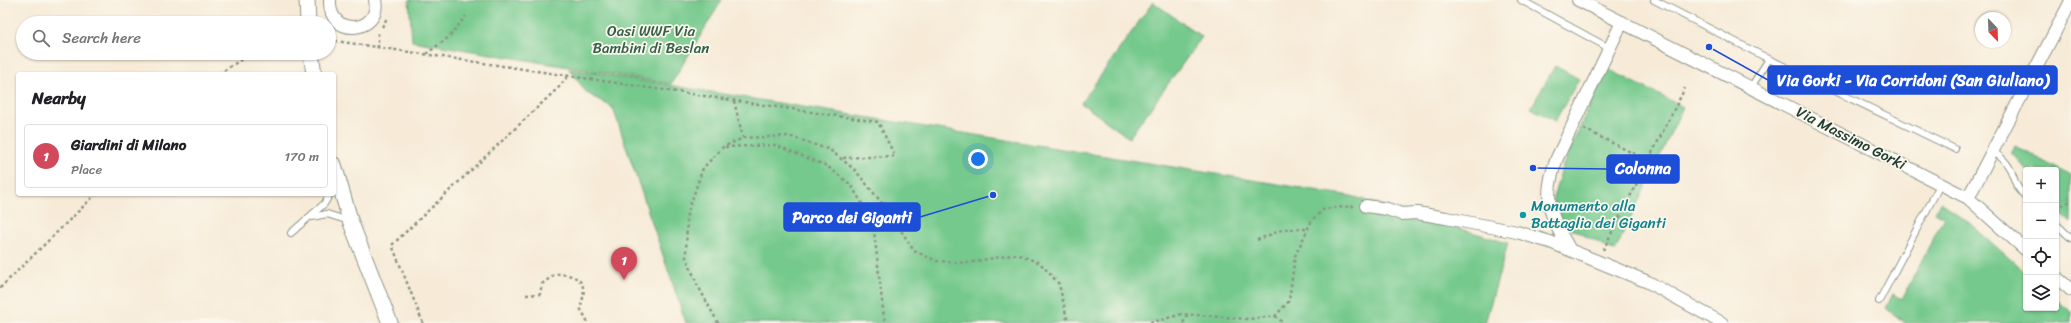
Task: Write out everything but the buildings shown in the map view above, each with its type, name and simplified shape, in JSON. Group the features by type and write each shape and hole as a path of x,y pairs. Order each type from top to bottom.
{"street":[{"path":"307,0 308,16"},
{"path":"330,0 333,16"},
{"path":"336,20 352,28 367,23 372,18 375,11 375,0"},
{"name":"Via Massimo Gorki","path":"1578,0 1968,198 2023,247"},
{"path":"1968,198 2071,1"},
{"path":"1570,250 1553,220 1548,194 1555,164 1622,22"},
{"path":"311,60 314,72"},
{"path":"336,175 351,223 390,323"},
{"path":"1366,206 1387,208 1401,214 1417,213 1517,232 1598,261 1666,291 1722,323"},
{"path":"2059,280 2071,290"}],"lane":[{"path":"1521,0 1609,48"},
{"path":"1654,0 1769,60 1956,149"},
{"path":"1751,87 1769,60"},
{"path":"1992,152 2008,165 2015,184 2023,193"},
{"path":"1879,301 1941,183"},
{"path":"291,233 324,204 329,196"},
{"path":"309,218 319,214 327,214 351,223"},
{"path":"2059,227 2071,238"}],"path":[{"path":"426,55 449,37 466,16"},
{"path":"336,41 878,122 895,156 840,158"},
{"path":"222,72 240,60"},
{"path":"423,323 392,244 559,87 568,76"},
{"path":"1598,261 1685,88"},
{"path":"734,101 743,138"},
{"path":"1573,124 1663,168"},
{"path":"718,323 697,284 686,257 687,214 703,168 723,147 743,138 790,136 830,150 855,170 890,213 914,251 938,261 966,263 1017,254 1040,262 1059,284 1068,323"},
{"path":"723,147 775,145 827,166 851,185 873,222 884,318 887,323"},
{"path":"0,288 94,196"},
{"path":"2059,207 2071,201"},
{"path":"1150,323 1182,314 1249,319 1275,316 1289,301 1295,256 1312,220 1324,209 1366,206"},
{"path":"1257,240 1284,229 1309,229"},
{"path":"526,295 540,294 542,284 555,274 571,275 580,280 584,289 585,295 580,308 587,320 586,323"},
{"path":"1182,323 1188,315"},
{"path":"1275,316 1284,323"}],"green space":[{"name":"Oasi WWF Via Bambini di Beslan","path":"409,0 722,0 671,84 412,41"},
{"path":"1153,2 1202,37 1129,138 1081,103"},
{"path":"1555,66 1579,79 1555,121 1531,108"},
{"path":"1606,68 1683,107 1615,251 1562,224 1557,216 1553,198 1562,168"},
{"path":"569,69 1351,196 1508,243 1485,323 686,323 613,108 587,93"},
{"path":"2015,146 2054,167 2024,167 2017,157 2011,153"},
{"path":"2059,170 2071,176 2071,223 2059,212"},
{"path":"1940,202 1967,221 2023,270 2023,311 2059,311 2059,302 2071,312 2071,323 1905,323 1886,308 1893,294 1902,299 1944,217 1935,212"}],"place":[{"name":"Via Gorki - Via Corridoni (San Giuliano)","path":"1709,47"},
{"name":"Colonna","path":"1533,168"},
{"name":"Parco dei Giganti","path":"993,195"},
{"name":"Monumento alla Battaglia dei Giganti","path":"1523,215"},
{"name":"Giardini di Milano","path":"624,280"}]}
